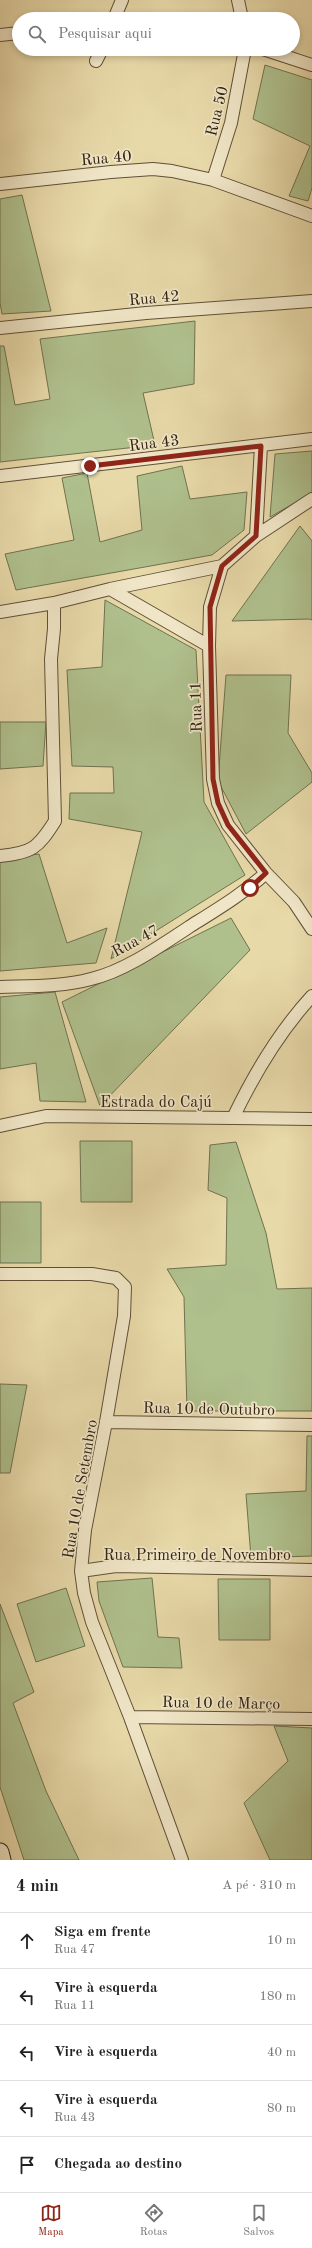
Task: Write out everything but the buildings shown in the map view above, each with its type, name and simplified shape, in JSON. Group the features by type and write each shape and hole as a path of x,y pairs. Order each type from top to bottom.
{"main road":[{"path":"0,1852 2,1860"}],"street":[{"path":"117,12 122,0"},
{"path":"238,0 241,12"},
{"path":"0,35 12,34"},
{"path":"96,61 98,56"},
{"name":"Rua 50","path":"213,180 231,123 244,56"},
{"path":"284,56 312,65"},
{"name":"Rua 40","path":"0,184 153,169 172,170 213,180 312,216"},
{"name":"Rua 42","path":"0,328 146,313 312,301"},
{"name":"Rua 43","path":"0,476 312,439"},
{"path":"256,536 261,446"},
{"path":"0,612 54,603 110,589 222,566 256,536 312,499"},
{"name":"Rua 11","path":"222,566 210,607 209,646 213,779 218,803 228,825 266,873 294,902 312,929"},
{"path":"110,589 209,646"},
{"path":"0,856 23,854 43,840 55,821 52,659 54,603"},
{"name":"Rua 47","path":"0,987 37,986 91,979 127,964 152,950 250,888 266,873"},
{"path":"233,1118 249,1084 276,1041 294,1016 312,996"},
{"name":"Estrada do Cajú","path":"0,1126 46,1116 312,1119"},
{"name":"Rua 10 de Setembro","path":"0,1274 92,1274 116,1278 125,1287 126,1293 106,1422 85,1530 81,1571 84,1593 92,1622 130,1717 182,1860"},
{"name":"Rua 10 de Outubro","path":"106,1422 312,1425"},
{"name":"Rua Primeiro de Novembro","path":"81,1571 116,1566 312,1570"},
{"name":"Rua 10 de Março","path":"130,1717 312,1719"}],"green space":[{"path":"265,65 312,80 312,188 308,201 289,196 310,146 253,119"},
{"path":"22,195 51,311 2,314 0,303 0,199"},
{"path":"195,321 194,384 143,393 155,445 0,462 0,346 4,346 15,405 50,399 40,339"},
{"path":"312,451 312,493 270,517 275,454"},
{"path":"182,466 190,499 247,492 244,530 212,555 16,590 5,554 74,540 62,478 87,473 100,542 142,530 137,476"},
{"path":"300,526 312,541 312,620 232,621"},
{"path":"105,600 196,650 204,802 245,875 111,959 142,832 69,819 70,793 114,793 113,767 72,766 67,670 102,667"},
{"path":"226,675 291,675 288,733 312,773 312,782 246,834 218,781"},
{"path":"0,722 46,722 43,766 0,769"},
{"path":"39,854 67,943 107,928 96,963 0,971 0,859"},
{"path":"231,918 250,950 100,1106 62,1002"},
{"path":"55,992 86,1102 40,1101 36,1063 0,1069 0,997"},
{"path":"80,1141 132,1141 132,1202 81,1202"},
{"path":"236,1142 266,1233 277,1289 312,1288 312,1411 187,1411 184,1297 167,1269 226,1265 227,1198 208,1190 210,1145"},
{"path":"0,1202 41,1202 41,1263 0,1263"},
{"path":"0,1384 27,1385 10,1473 0,1473"},
{"path":"307,1436 312,1436 312,1556 251,1558 246,1494 306,1491"},
{"path":"152,1578 158,1637 179,1638 182,1668 123,1667 99,1601 97,1582"},
{"path":"218,1579 270,1579 270,1640 219,1640"},
{"path":"66,1588 85,1646 36,1662 17,1604"},
{"path":"0,1604 34,1692 13,1703 46,1791 79,1860 24,1860 0,1787"},
{"path":"274,1726 312,1728 312,1860 270,1860 244,1803 288,1761"}],"route":[{"path":"90,466 261,446 256,536 222,566 210,607 209,646 213,779 218,803 228,825 266,873 250,888"}]}
